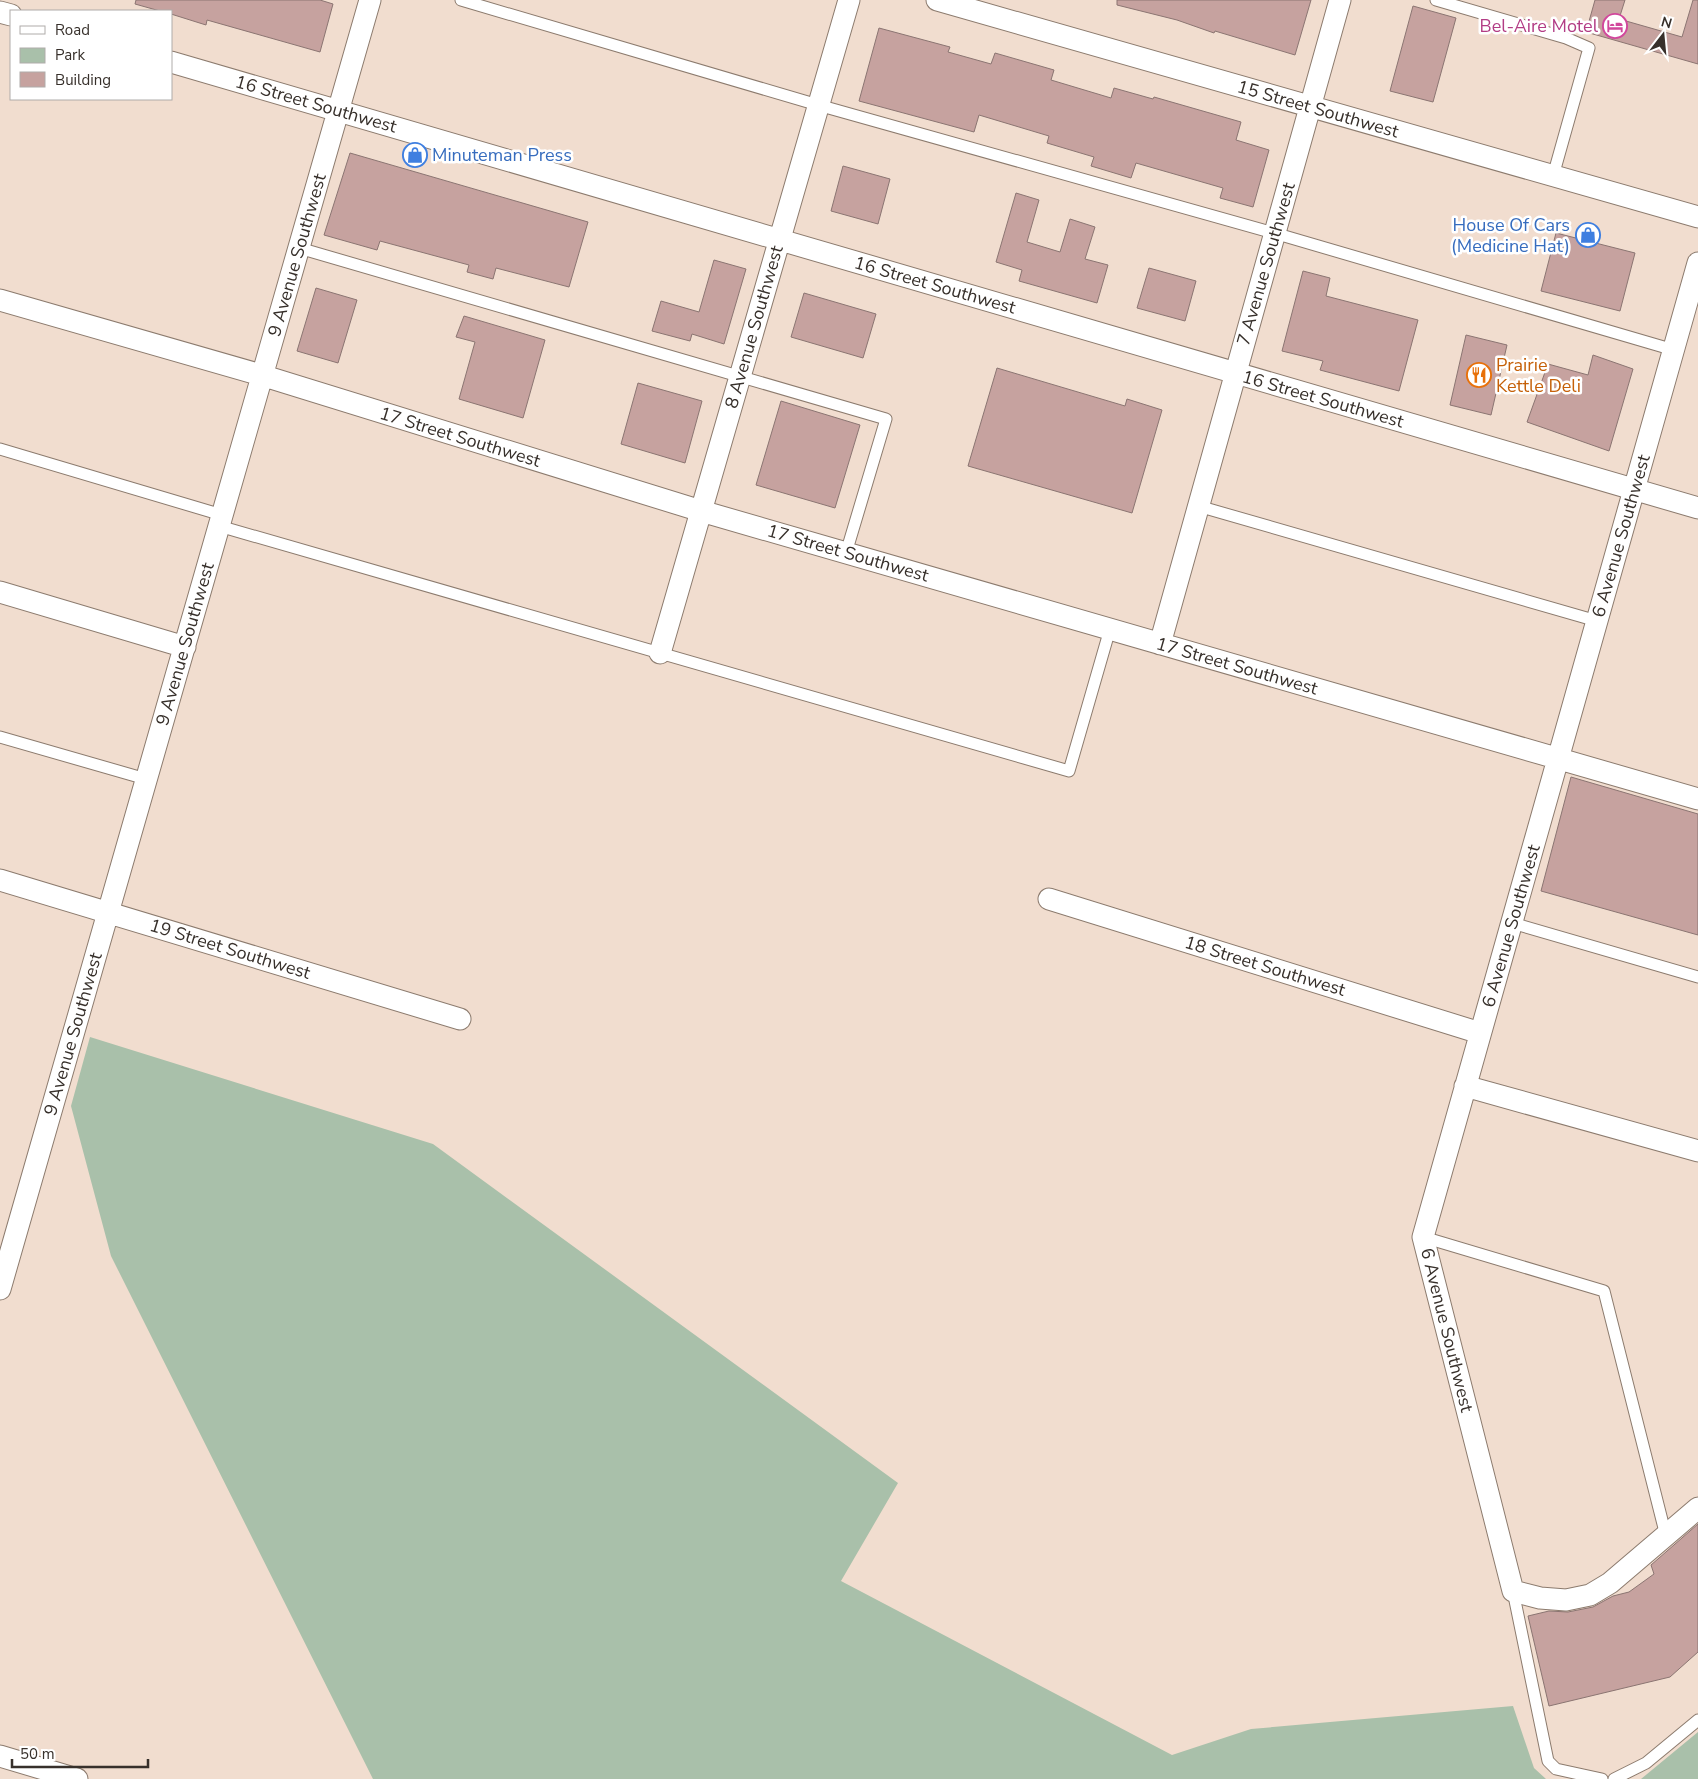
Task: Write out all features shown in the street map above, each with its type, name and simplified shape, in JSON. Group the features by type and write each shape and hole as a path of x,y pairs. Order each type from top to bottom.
{"street":[{"name":"9 Avenue Southwest","path":"0,1289 370,0"},
{"name":"8 Avenue Southwest","path":"660,654 849,0"},
{"name":"15 Street Southwest","path":"937,0 1698,217"},
{"name":"7 Avenue Southwest","path":"1160,644 1340,0"},
{"name":"16 Street Southwest","path":"172,62 1698,508"},
{"name":"6 Avenue Southwest","path":"1513,1591 1423,1236 1698,263"},
{"name":"17 Street Southwest","path":"0,300 261,376 701,511 1698,799"},
{"path":"0,592 185,647"},
{"name":"19 Street Southwest","path":"0,880 460,1019"},
{"name":"18 Street Southwest","path":"1049,900 1480,1033"},
{"path":"1465,1086 1698,1151"},
{"path":"1513,1591 1540,1598 1566,1600 1590,1594 1610,1583 1698,1508"},
{"path":"0,1756 76,1779"}],"lane":[{"path":"461,0 818,105 1274,233 1674,350"},
{"path":"1436,0 1566,38 1589,48 1553,176"},
{"path":"299,248 886,419 846,552"},
{"path":"0,449 221,520 660,654 1069,771 1110,629"},
{"path":"1198,506 1597,621"},
{"path":"0,737 146,779"},
{"path":"1512,923 1698,977"},
{"path":"1423,1236 1604,1291 1666,1536"},
{"path":"1513,1591 1548,1761 1556,1769 1602,1779"},
{"path":"1614,1779 1646,1763 1698,1720"}],"green space":[{"path":"90,1037 433,1144 898,1483 841,1581 1172,1755 1251,1729 1513,1706 1534,1768 1546,1779 373,1779 111,1256 71,1106"},
{"path":"1698,1732 1698,1779 1641,1779"}],"building":[{"path":"136,0 320,0 333,4 320,52 207,20 206,25 172,14 172,10 156,10 135,4"},
{"path":"1117,0 1311,0 1295,55 1215,31 1214,33 1177,20 1117,5"},
{"name":"Bel-Aire Motel","path":"1595,0 1625,0 1619,19 1682,37 1693,0 1698,0 1698,64 1586,32"},
{"path":"1413,6 1456,18 1433,102 1390,91"},
{"path":"879,28 950,47 948,52 991,64 995,53 1054,70 1051,80 1111,98 1114,88 1153,99 1154,97 1241,122 1236,140 1269,150 1253,207 1220,198 1223,188 1136,163 1131,178 1091,166 1094,157 1047,143 1049,136 979,115 974,132 859,101"},
{"path":"350,153 588,222 569,287 496,268 493,279 467,272 469,265 380,241 377,250 324,235"},
{"path":"843,166 890,179 878,224 831,211"},
{"path":"1016,193 1039,200 1027,242 1060,252 1070,219 1095,227 1085,259 1108,265 1097,303 1019,281 1022,270 996,262"},
{"path":"1556,233 1635,253 1620,311 1541,291"},
{"path":"714,260 746,269 724,344 692,334 690,341 652,331 661,301 699,312"},
{"path":"1149,268 1196,281 1185,321 1137,308"},
{"path":"1303,271 1330,278 1326,296 1418,320 1399,391 1320,370 1323,361 1282,351"},
{"path":"316,288 357,300 338,363 297,351"},
{"path":"804,293 876,314 863,358 791,337"},
{"path":"464,316 545,340 523,418 459,399 475,342 456,337"},
{"name":"Prairie Kettle Deli","path":"1466,335 1507,345 1491,415 1450,405"},
{"path":"1593,355 1633,369 1609,451 1527,422 1548,364 1588,375"},
{"path":"997,368 1125,406 1127,399 1162,410 1132,513 968,466"},
{"path":"638,383 702,401 685,463 621,444"},
{"path":"781,401 860,425 835,508 756,485"},
{"path":"1571,777 1698,814 1698,935 1541,891"},
{"path":"1698,1524 1698,1652 1670,1677 1549,1706 1528,1616 1549,1611 1568,1612 1593,1607 1613,1596 1629,1592 1654,1574 1651,1565"}],"place":[{"name":"Bel-Aire Motel","path":"1615,26"},
{"name":"Minuteman Press","path":"415,155"},
{"name":"House Of Cars (Medicine Hat)","path":"1588,235"},
{"name":"Prairie Kettle Deli","path":"1479,375"}]}
